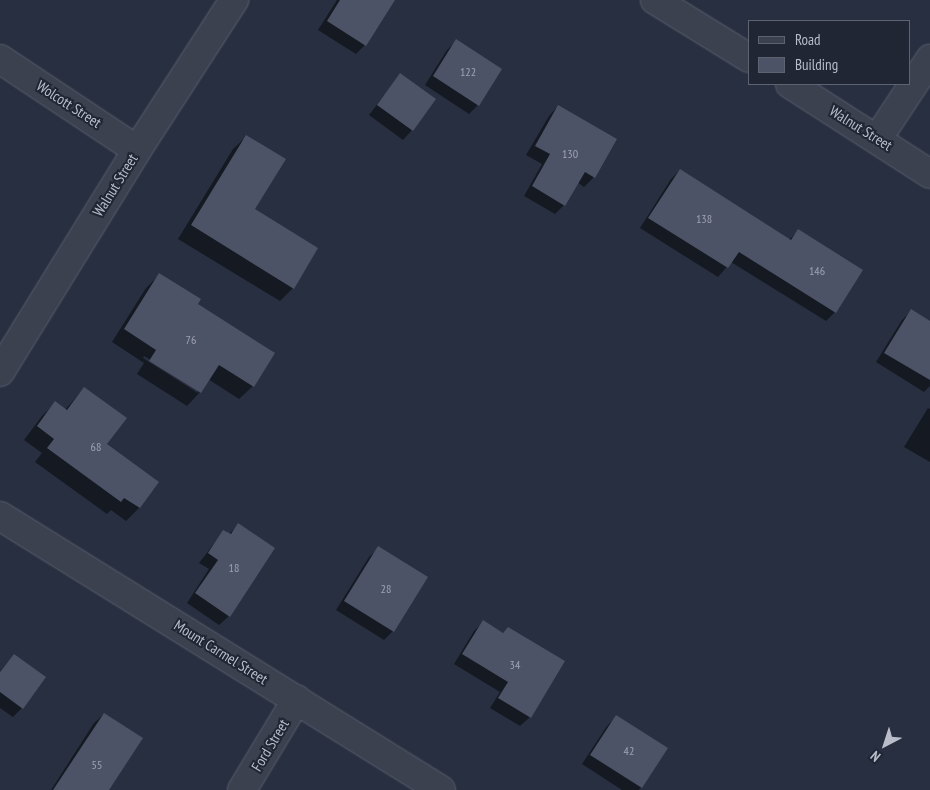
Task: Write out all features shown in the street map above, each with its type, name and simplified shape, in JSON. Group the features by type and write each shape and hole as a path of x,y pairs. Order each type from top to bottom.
{"street":[{"name":"Walnut Street","path":"0,372 137,150 234,0"},
{"path":"655,0 748,57"},
{"name":"Wolcott Street","path":"0,59 137,150"},
{"path":"878,138 930,60"},
{"name":"Walnut Street","path":"792,85 878,138 930,174"},
{"name":"Mount Carmel Street","path":"0,516 297,699 440,790"},
{"name":"Ford Street","path":"242,790 297,699"}],"building":[{"path":"340,0 395,0 366,46 327,21"},
{"path":"456,39 502,69 479,106 433,76"},
{"path":"400,73 436,99 413,131 377,105"},
{"path":"558,105 617,139 595,178 585,172 565,206 532,186 550,154 535,146"},
{"path":"246,135 286,159 255,209 318,248 294,289 191,225"},
{"path":"680,169 791,240 798,229 863,270 836,313 739,252 728,268 648,218"},
{"path":"159,273 201,299 198,304 275,353 254,387 219,365 201,393 149,361 156,350 124,329"},
{"path":"911,309 930,321 930,380 884,353"},
{"path":"84,387 127,418 107,444 159,482 140,508 124,498 121,502 47,448 54,439 37,426 55,401 67,410"},
{"path":"238,523 275,548 230,617 195,593 218,560 208,553 223,530 231,534"},
{"path":"378,546 428,577 394,632 344,601"},
{"path":"483,620 503,633 508,627 565,661 531,718 498,698 508,682 462,654"},
{"path":"14,654 46,677 23,709 0,692 0,672"},
{"path":"104,713 143,738 109,790 53,790"},
{"path":"616,715 668,748 642,788 590,755"}]}
